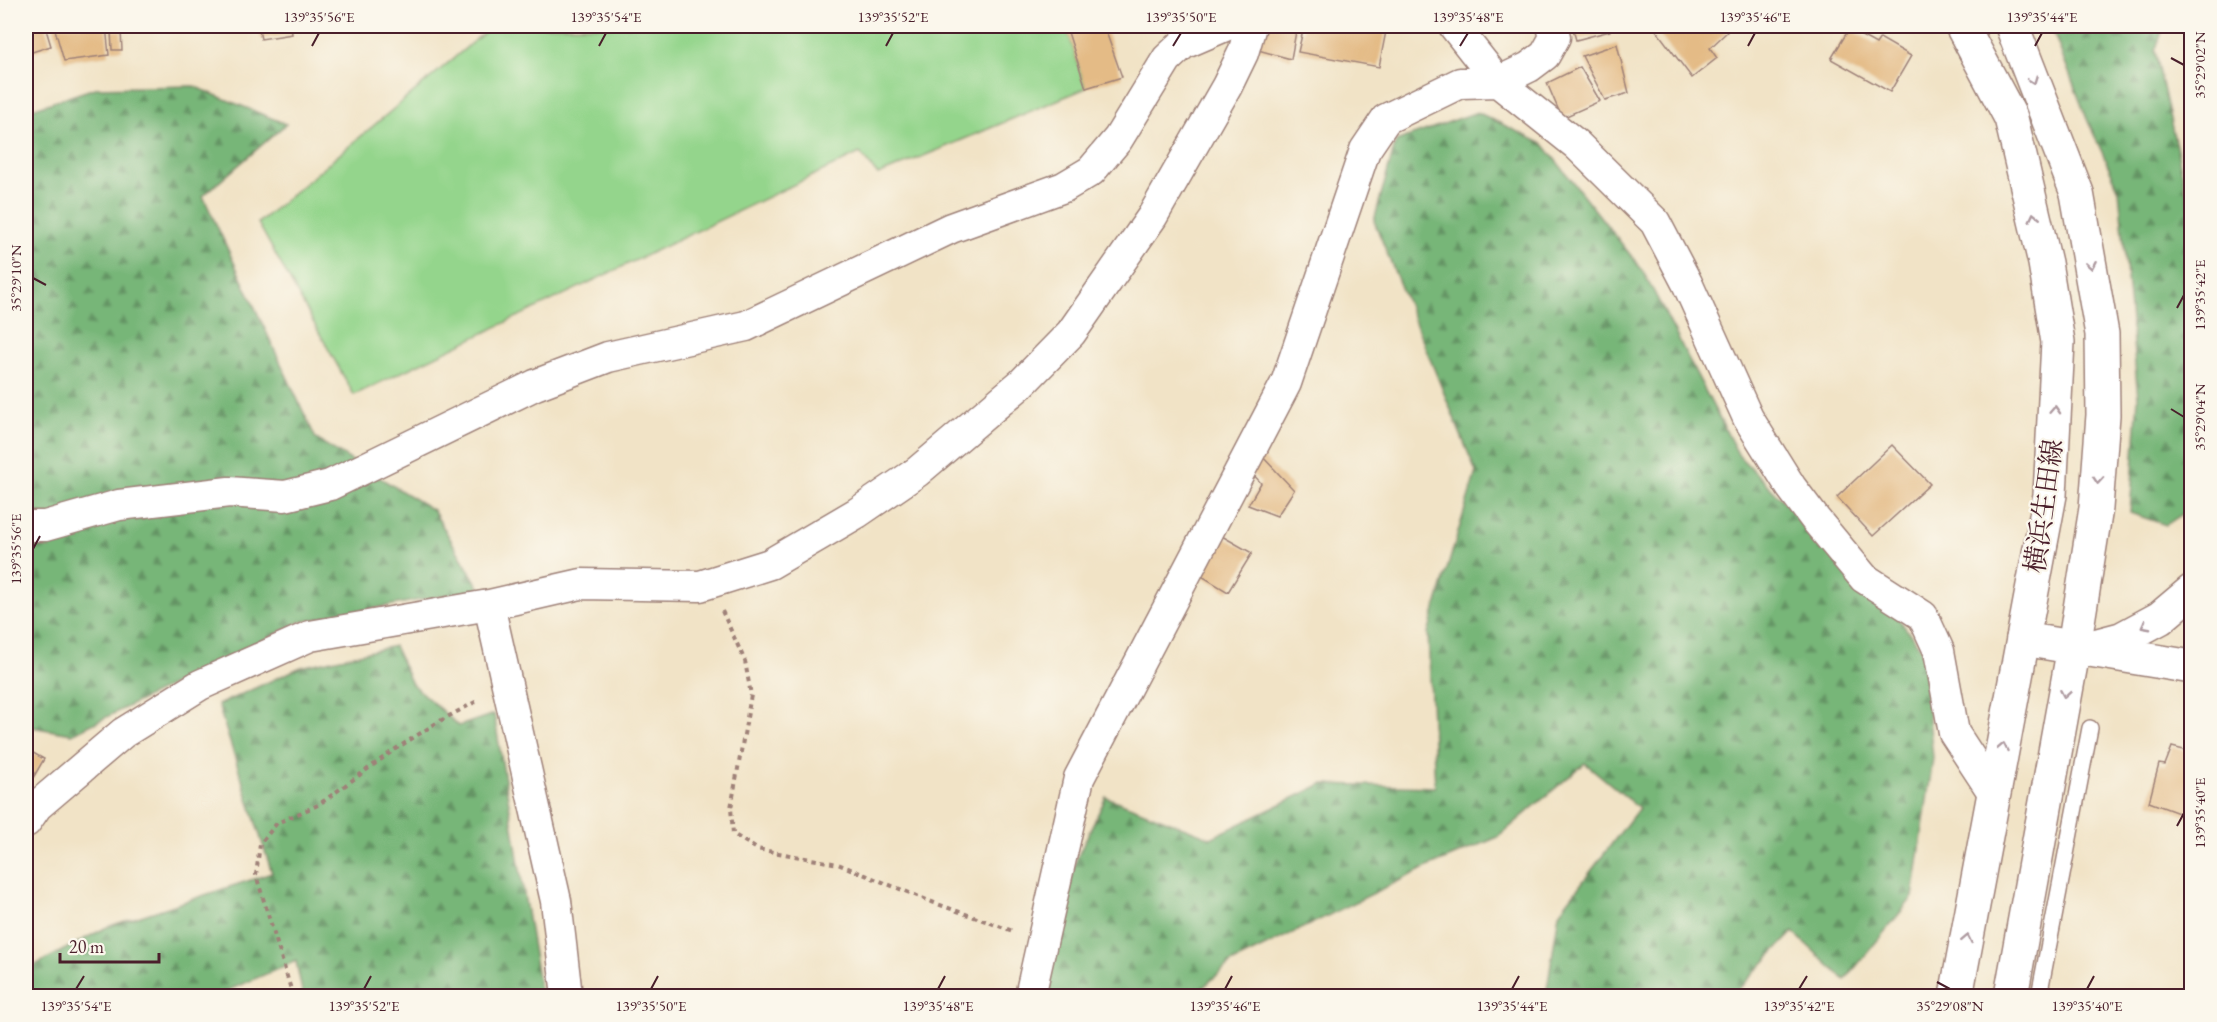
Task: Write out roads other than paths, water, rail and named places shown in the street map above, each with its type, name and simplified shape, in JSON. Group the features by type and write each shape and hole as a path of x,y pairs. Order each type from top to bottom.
{"main road":[{"name":"横浜生田線","path":"1956,996 2050,495 2058,342 2045,263 2011,118 1962,26"},
{"name":"横浜生田線","path":"2011,996 2078,648 2096,508 2103,415 2102,334 2077,193 2012,26"},
{"path":"2078,648 2121,639 2160,618 2192,591"},
{"path":"2023,639 2192,666"}],"street":[{"path":"26,525 45,526 119,505 229,492 285,496 330,485 556,376 608,357 746,326 951,228 1064,187 1091,171 1118,139 1167,59 1183,44 1225,26"},
{"path":"26,822 37,806 123,732 200,685 310,636 489,605 581,584 700,586 770,564 857,513 917,472 1022,383 1071,333 1152,217 1227,86 1243,53 1251,26"},
{"path":"1454,26 1498,82 1577,146 1655,222 1688,283 1748,418 1791,487 1864,578 1923,616 1939,651 1954,733 1994,794"},
{"path":"1030,996 1079,778 1286,384 1365,150 1386,119 1460,83 1498,82 1529,67 1545,55 1555,37 1552,26"},
{"path":"489,605 556,902 567,996"}],"lane":[{"path":"2039,996 2090,728"}]}
